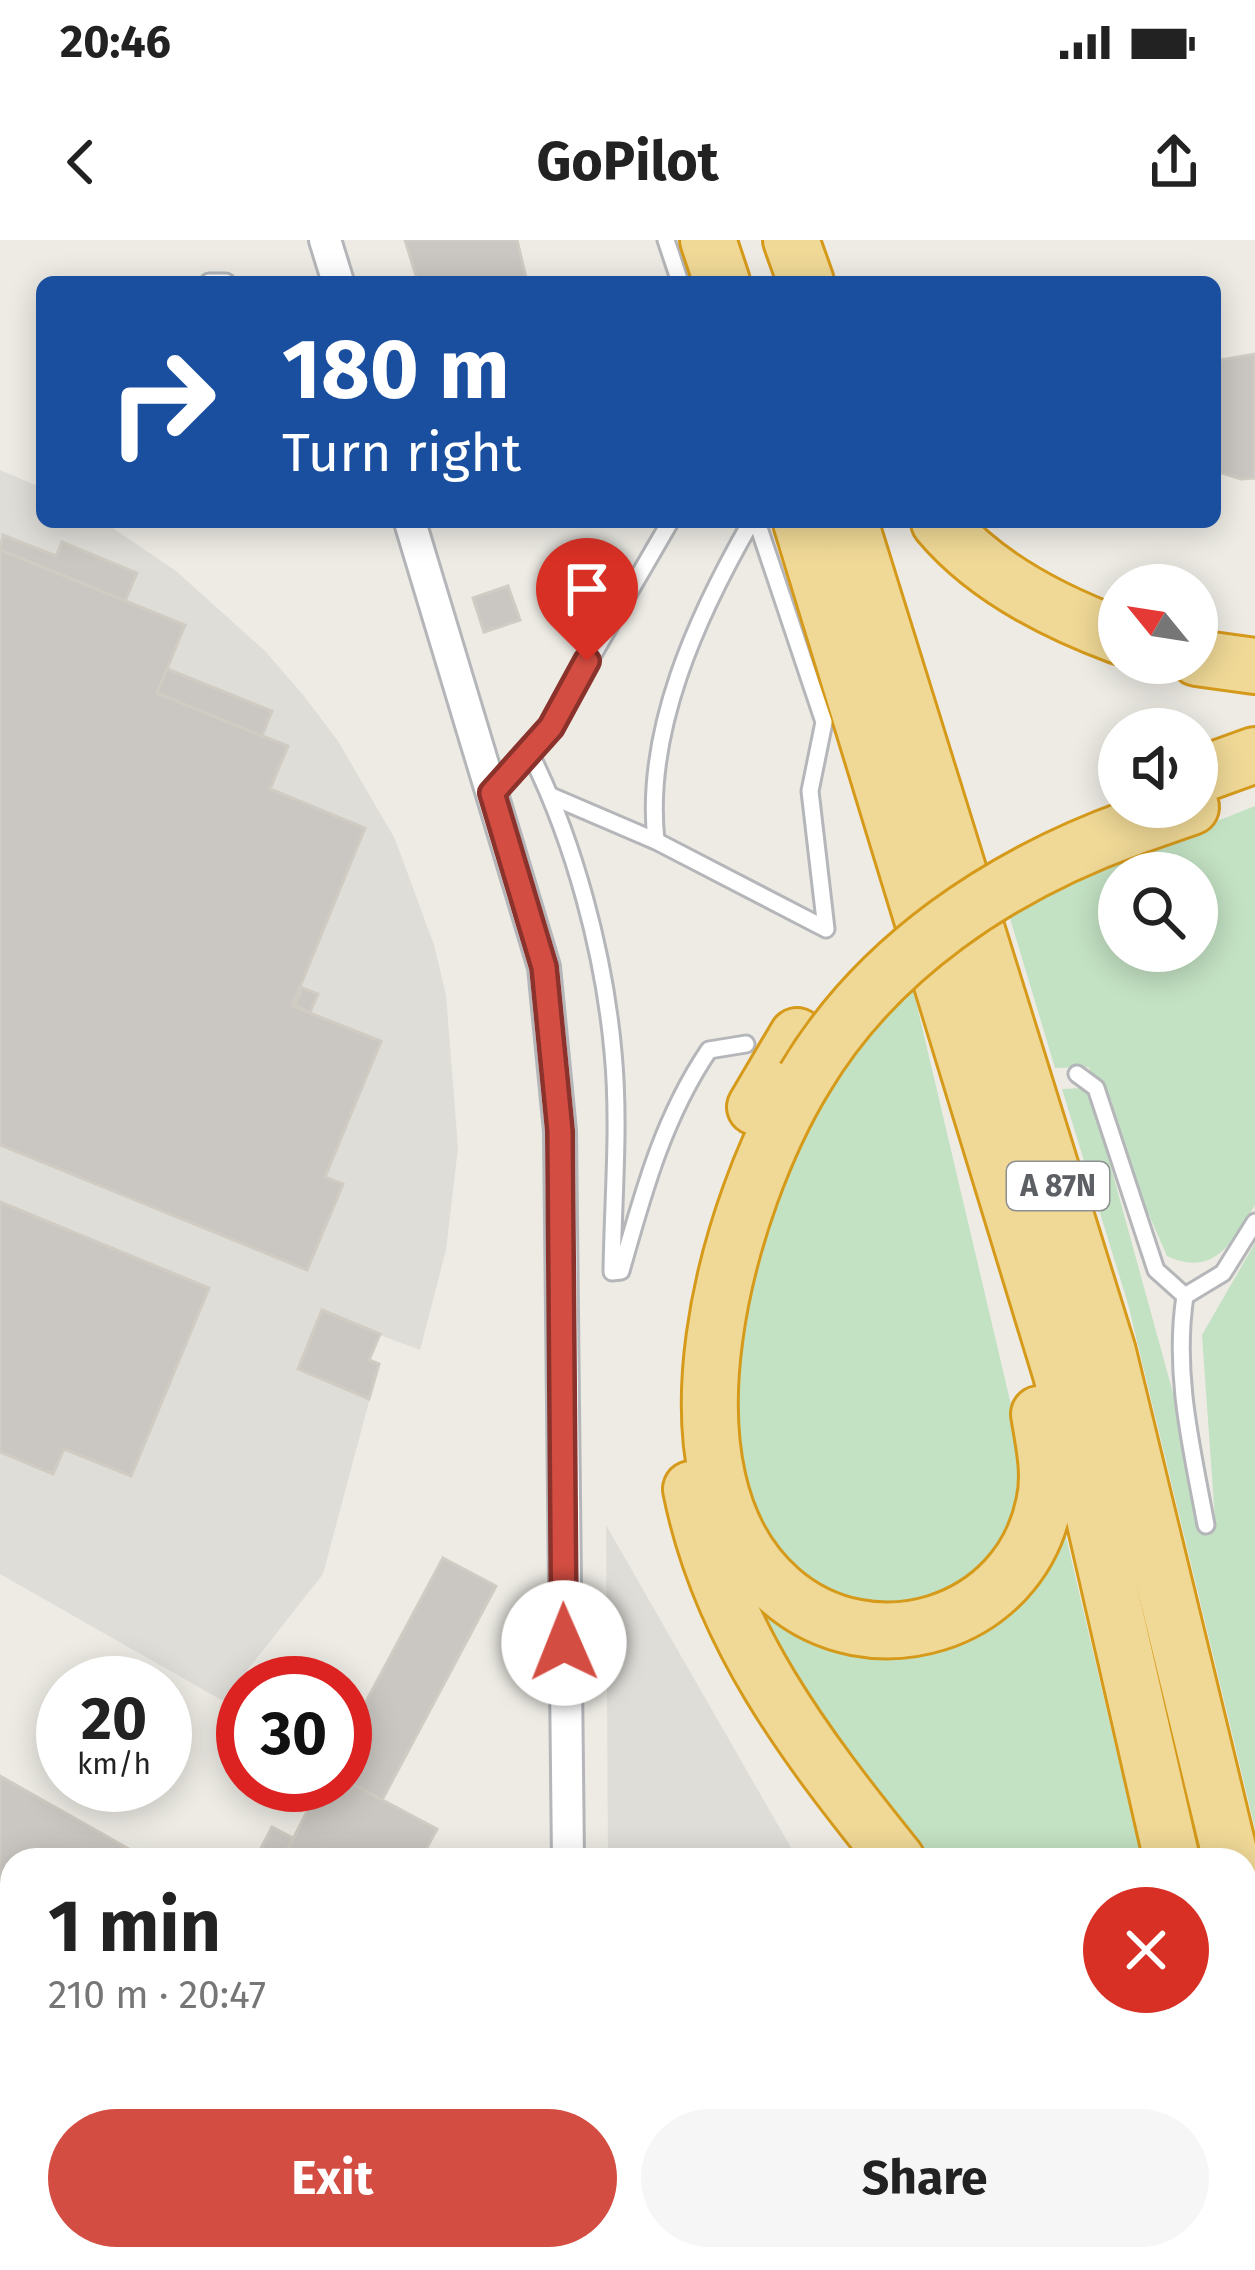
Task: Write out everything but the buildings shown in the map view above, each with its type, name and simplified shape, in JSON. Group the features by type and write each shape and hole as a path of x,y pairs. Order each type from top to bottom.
{"highway":[{"path":"708,240 720,276"},
{"path":"760,240 771,276"},
{"path":"791,240 804,276"},
{"name":"A 87N","path":"803,528 1046,1323 1169,1848"},
{"name":"A 87N","path":"852,528 1108,1352 1228,1848"},
{"path":"944,528 1024,590 1098,628"},
{"path":"1218,661 1255,666"},
{"path":"1218,768 1255,755"},
{"path":"1218,798 1255,785"},
{"path":"887,1848 812,1754 739,1635 703,1542 685,1448 684,1357 714,1200 738,1137 783,1052 827,1042 872,989 929,938 991,894 1104,828"},
{"path":"783,1052 726,1265 716,1331 718,1466 744,1545 778,1588 835,1622 902,1631 955,1618 998,1589 1028,1549 1044,1508 1047,1468 1035,1389 1046,1323"}],"street":[{"path":"325,240 336,276"},
{"path":"412,528 544,967 560,1131 568,1848"}],"lane":[{"path":"666,240 678,276"},
{"path":"492,793 551,727 667,528"},
{"path":"656,841 652,798 656,753 684,664 751,528"},
{"path":"551,796 656,841 826,929 810,791 824,722 756,528"},
{"path":"530,753 551,796 603,982 614,1056 612,1272 621,1271 646,1182 679,1094 709,1050 783,1052"},
{"path":"1077,1075 1096,1088 1156,1270 1185,1296"},
{"path":"1185,1296 1223,1273 1255,1222"},
{"path":"1185,1296 1179,1335 1181,1384 1206,1525"}],"shaded area":[{"path":"0,470 36,485 36,528 113,528 176,571 265,651 304,696 338,741 395,839 434,945 446,995 458,1148 446,1250 420,1350 380,1335 370,1359 379,1364 323,1574 258,1656 216,1656 216,1697 192,1683 192,1656 144,1656 0,1574"},
{"path":"606,1525 791,1848 608,1848"}],"green space":[{"path":"1255,806 1255,1205 1220,1253 1197,1263 1167,1256 1132,1176 1111,1100 1088,1067 1055,1068 1006,905 1098,868 1098,972 1218,972 1218,852 1139,852 1200,828 1218,828 1218,821"},
{"path":"910,976 1016,1426 1017,1481 1011,1521 987,1565 960,1587 929,1600 895,1605 860,1601 827,1590 797,1570 773,1544 749,1496 737,1442 734,1384 751,1265 787,1154 830,1072"},
{"path":"1084,1088 1092,1098 1179,1415 1202,1532 1215,1519 1202,1335 1255,1243 1255,1828 1128,1304 1062,1089"},
{"path":"1062,1520 1139,1848 907,1848 751,1628 757,1588 861,1648"}],"route":[{"path":"564,1643 560,1131 544,967 492,793 551,727 587,661"}]}
